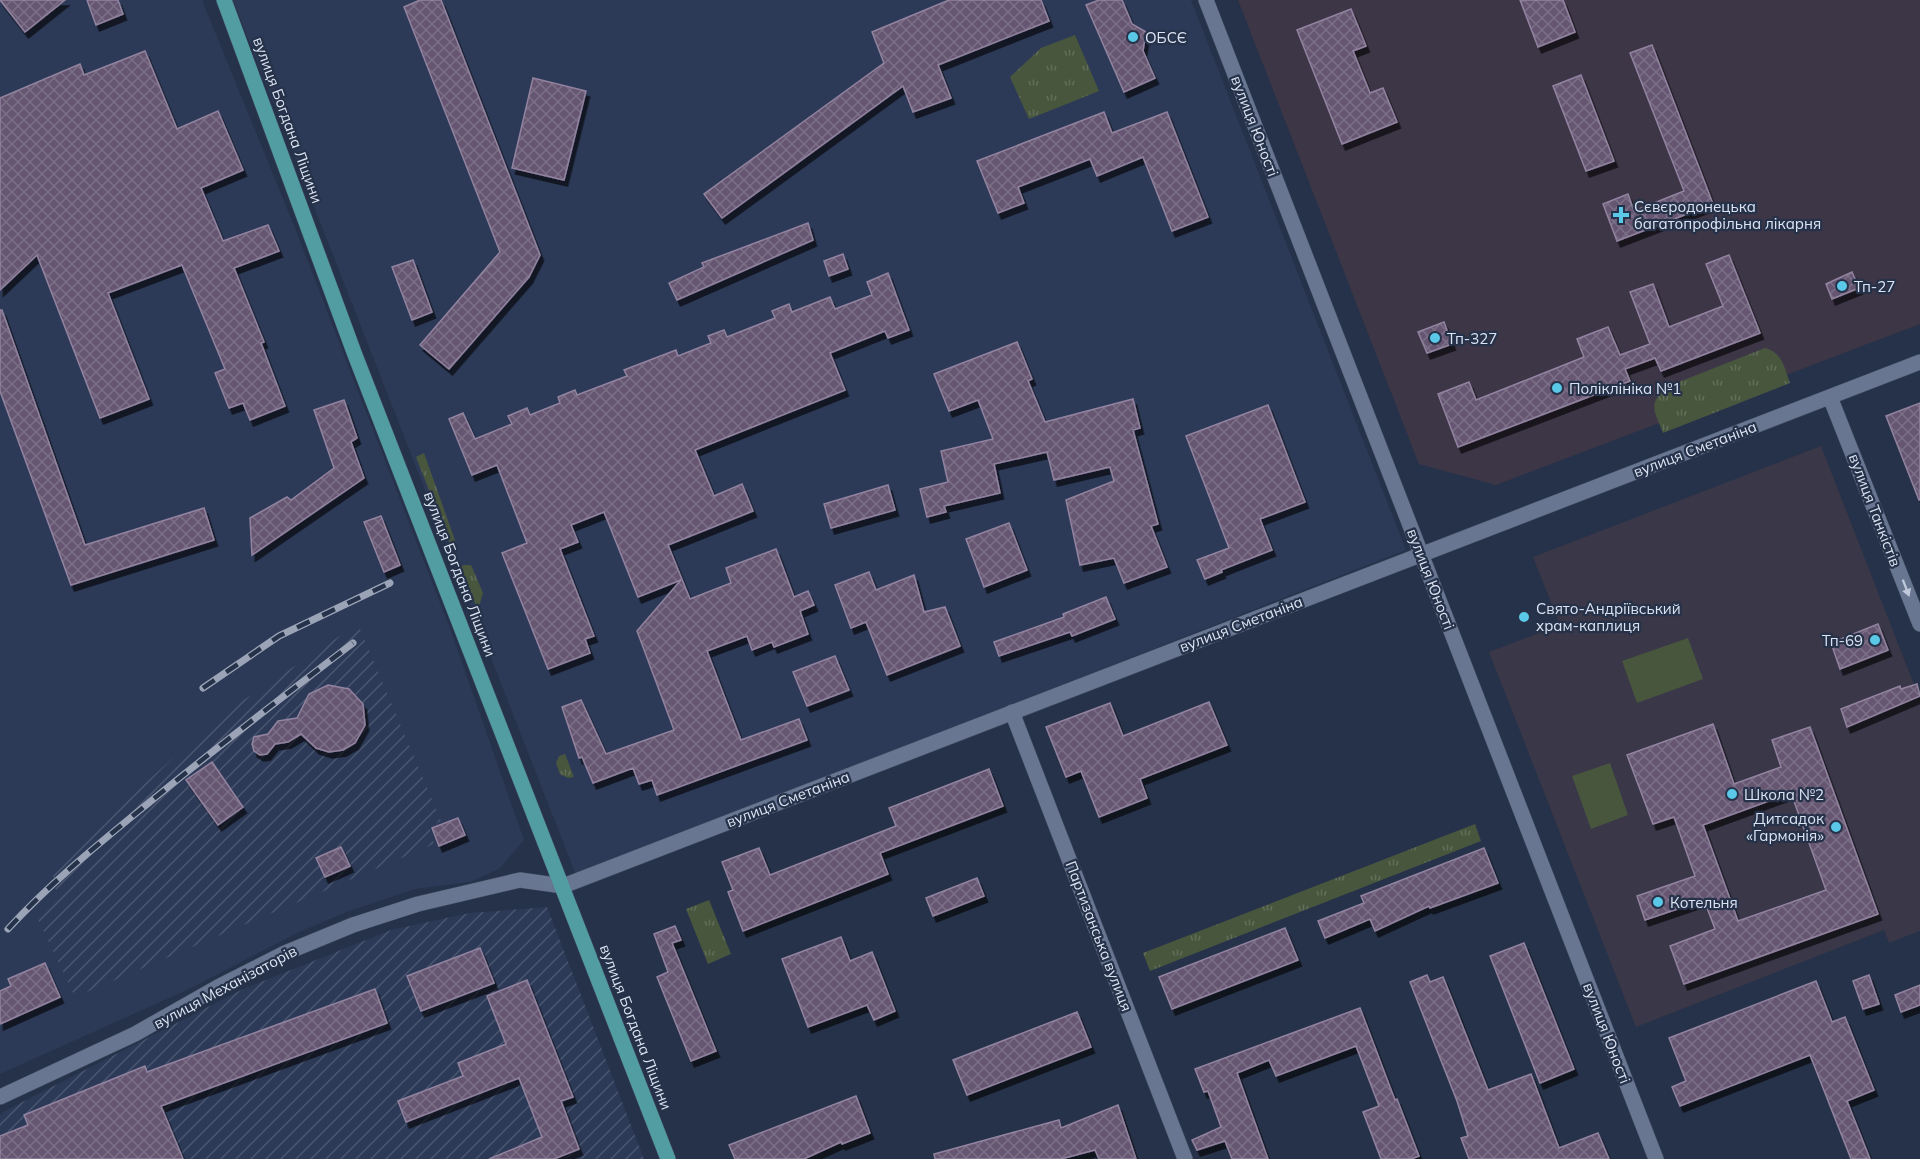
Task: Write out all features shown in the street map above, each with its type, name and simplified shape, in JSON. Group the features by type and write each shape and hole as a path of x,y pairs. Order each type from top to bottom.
{"main road":[{"name":"вулиця Богдана Ліщини","path":"224,0 357,361 668,1159"}],"street":[{"name":"вулиця Юності","path":"1206,0 1656,1159"},
{"name":"вулиця Сметаніна","path":"563,886 1920,362"},
{"name":"вулиця Танкістів","path":"1830,397 1920,624"},
{"name":"Партизанська вулиця","path":"1012,712 1185,1159"},
{"name":"вулиця Механізаторів","path":"0,1097 135,1034 218,987 285,953 353,925 418,904 520,880 563,886"}],"shaded area":[{"path":"0,0 202,0 293,223 451,631 524,840 499,869 470,882 415,889 349,911 297,933 189,989 0,1074"},
{"path":"233,0 1191,0 1406,550 576,875"},
{"name":"Сєвєродонецька багатопрофільна лікарня","path":"1238,0 1920,0 1920,324 1496,485 1419,464"},
{"name":"Школа №2","path":"1821,446 1920,700 1920,931 1889,943 1884,930 1636,1027 1489,652 1560,625 1533,557"},
{"path":"358,624 441,821 429,826 434,844 75,997 36,915 58,895 53,883 53,866 221,715"},
{"path":"547,907 644,1159 0,1159 0,1115 3,1112 241,990 391,930 470,913"}],"green space":[{"path":"1075,35 1099,91 1029,119 1010,77 1041,48"},
{"path":"1765,348 1779,357 1790,383 1663,433 1654,409 1656,399 1666,387"},
{"path":"424,453 456,543 450,544 416,457"},
{"path":"471,565 483,593 478,610 459,567"},
{"path":"1688,638 1703,679 1637,703 1622,661"},
{"path":"565,754 574,777 568,778 560,774 556,763 559,756"},
{"path":"1610,763 1628,815 1591,829 1572,776"},
{"path":"1475,824 1481,841 1150,971 1143,953"},
{"path":"709,900 731,954 708,964 686,909"}],"building":[{"path":"0,0 65,0 25,32"},
{"path":"87,0 118,0 123,14 96,25"},
{"path":"420,0 441,0 540,255 529,277 449,369 420,345 500,252 404,7"},
{"path":"949,0 1041,0 1049,21 938,65 951,98 913,112 903,86 722,218 704,194 884,63 872,32"},
{"path":"1099,0 1122,0 1132,24 1146,32 1143,51 1155,78 1124,92 1086,5"},
{"path":"1520,0 1563,0 1575,32 1538,47"},
{"path":"1351,9 1366,46 1353,51 1370,93 1383,88 1397,122 1342,144 1297,30"},
{"path":"1652,45 1713,204 1617,241 1603,204 1628,194 1634,211 1684,191 1630,53"},
{"path":"145,51 177,129 218,111 243,170 201,188 223,241 268,225 279,251 234,268 264,342 261,343 285,406 250,420 243,403 229,408 215,373 225,369 182,265 108,293 149,399 100,418 37,255 0,290 0,98 80,64 84,75"},
{"path":"1581,75 1614,161 1586,171 1553,86"},
{"path":"533,78 586,91 564,180 512,168"},
{"path":"1104,112 1112,133 1167,112 1208,217 1172,231 1143,157 1097,176 1090,159 1018,187 1024,203 998,213 977,161"},
{"path":"808,223 813,240 677,300 669,283 704,267 702,263"},
{"path":"843,254 848,269 829,276 824,261"},
{"path":"1729,255 1760,333 1661,371 1655,358 1625,369 1630,381 1458,447 1438,394 1469,382 1476,400 1584,357 1577,339 1608,327 1620,355 1650,344 1630,292 1653,284 1669,327 1723,306 1706,264"},
{"path":"413,260 432,312 412,320 392,267"},
{"name":"Тп-27","path":"1852,272 1859,288 1832,299 1826,284"},
{"path":"888,273 909,330 888,338 885,331 830,353 845,390 695,450 714,496 742,484 753,511 668,545 690,599 731,583 726,568 776,549 794,597 808,591 814,605 800,611 808,634 774,647 772,642 752,650 747,636 707,651 741,740 799,719 807,740 657,795 652,780 639,784 633,768 593,783 582,757 579,758 562,707 581,700 606,754 674,730 637,631 681,580 638,597 604,512 571,525 578,542 560,549 594,636 585,639 590,653 548,669 502,553 527,543 497,465 472,475 449,419 463,413 475,439 512,424 508,416 527,408 530,415 560,403 558,397 575,390 577,395 627,376 624,370 676,350 678,356 711,343 708,336 724,330 727,337 775,318 772,311 789,304 792,312 830,297 835,309 872,295 867,282"},
{"path":"0,310 2,310 85,545 204,508 214,540 71,585 0,391"},
{"name":"Тп-327","path":"1444,322 1452,344 1427,353 1418,332"},
{"path":"1017,342 1032,379 1028,381 1045,422 1133,399 1140,428 1133,430 1158,524 1151,526 1167,567 1124,583 1114,558 1080,565 1066,500 1114,481 1110,467 1054,480 1047,452 994,464 1000,493 944,506 946,512 927,517 920,489 948,482 941,451 993,439 978,400 949,411 934,374"},
{"path":"344,400 357,438 351,442 364,478 252,555 250,518 287,497 291,500 334,468 314,410"},
{"path":"1920,403 1920,500 1919,500 1886,416"},
{"path":"1268,405 1305,502 1260,519 1272,550 1221,570 1222,572 1205,579 1197,560 1229,548 1186,436"},
{"path":"888,485 895,510 831,528 824,504"},
{"path":"381,516 400,565 384,572 364,522"},
{"path":"1009,523 1027,570 984,587 966,539"},
{"path":"869,572 876,590 914,575 924,612 945,607 960,646 887,675 866,622 851,628 835,585"},
{"path":"1106,597 1115,619 1072,636 1070,632 999,656 994,642 1064,617 1063,614"},
{"path":"1878,624 1888,650 1840,669 1831,643"},
{"path":"835,656 849,690 807,706 793,672"},
{"path":"1917,684 1920,696 1847,727 1841,709 1900,686 1901,689"},
{"path":"328,685 349,689 363,704 365,725 355,743 343,750 329,752 316,748 301,734 288,742 275,744 267,754 260,755 254,751 252,744 254,737 268,734 278,721 297,718 309,694"},
{"path":"1209,702 1227,745 1140,779 1147,798 1099,817 1081,771 1066,777 1046,727 1110,703 1123,736"},
{"path":"1713,724 1734,784 1781,767 1772,740 1810,727 1878,914 1684,984 1670,946 1715,929 1704,900 1645,920 1637,896 1695,876 1674,817 1653,824 1627,755","holes":["1791,793 1826,890 1738,921 1703,825"]},
{"path":"212,762 243,807 218,825 186,780"},
{"path":"989,769 1003,806 880,853 888,874 743,931 728,892 733,890 722,862 759,848 770,875 896,826 889,808"},
{"path":"458,818 465,835 439,846 432,828"},
{"path":"341,847 350,866 325,877 316,858"},
{"path":"1484,848 1498,883 1430,908 1429,906 1375,931 1370,919 1325,938 1318,921 1364,903 1361,896"},
{"path":"977,878 984,896 933,916 926,898"},
{"path":"675,926 681,940 672,943 716,1051 691,1061 657,977 668,972 654,934"},
{"path":"1285,928 1298,960 1172,1009 1159,977"},
{"path":"841,937 850,961 872,952 895,1011 874,1020 867,1005 808,1027 782,959"},
{"path":"1524,943 1574,1069 1540,1083 1490,956"},
{"path":"480,948 494,983 421,1011 407,976"},
{"path":"45,963 60,997 0,1024 0,991 11,986 8,979"},
{"path":"1427,975 1430,982 1443,977 1488,1090 1531,1074 1559,1148 1598,1133 1609,1159 1469,1159 1461,1138 1468,1136 1457,1101 1410,982"},
{"path":"1869,975 1879,1004 1863,1009 1853,981"},
{"path":"527,980 573,1097 561,1101 579,1149 554,1159 489,1159 542,1137 519,1078 406,1122 398,1101 463,1076 458,1063 506,1044 487,996"},
{"path":"1816,981 1832,1022 1845,1017 1874,1090 1847,1101 1870,1159 1851,1159 1810,1055 1680,1106 1672,1087 1686,1081 1669,1038"},
{"path":"1920,985 1920,1005 1901,1012 1895,995"},
{"path":"375,989 387,1023 161,1106 183,1159 0,1159 0,1136 28,1125 24,1115 145,1066 147,1072"},
{"path":"1360,1008 1419,1156 1411,1159 1381,1159 1363,1112 1379,1106 1356,1046 1276,1076 1269,1060 1237,1073 1268,1159 1232,1159 1225,1141 1197,1150 1192,1140 1221,1127 1208,1091 1204,1092 1195,1069"},
{"path":"1077,1012 1091,1047 967,1095 953,1060"},
{"path":"856,1096 870,1133 842,1144 841,1142 804,1159 735,1159 729,1145"},
{"path":"1118,1105 1136,1159 1099,1159 1095,1150 1061,1159 935,1159 934,1154 1059,1120 1061,1128"}],"railway":[{"path":"203,688 279,636 390,583"},
{"path":"8,929 59,878 114,832 226,741 353,643"}],"place":[{"name":"ОБСЄ","path":"1133,37"},
{"name":"Сєвєродонецька багатопрофільна лікарня","path":"1621,215"},
{"name":"Тп-27","path":"1842,286"},
{"name":"Тп-327","path":"1435,338"},
{"name":"Поліклініка №1","path":"1557,388"},
{"name":"Свято-Андріївський храм-каплиця","path":"1524,617"},
{"name":"Тп-69","path":"1875,640"},
{"name":"Школа №2","path":"1732,794"},
{"name":"Дитсадок «Гармонія»","path":"1836,827"},
{"name":"Котельня","path":"1658,902"}]}
